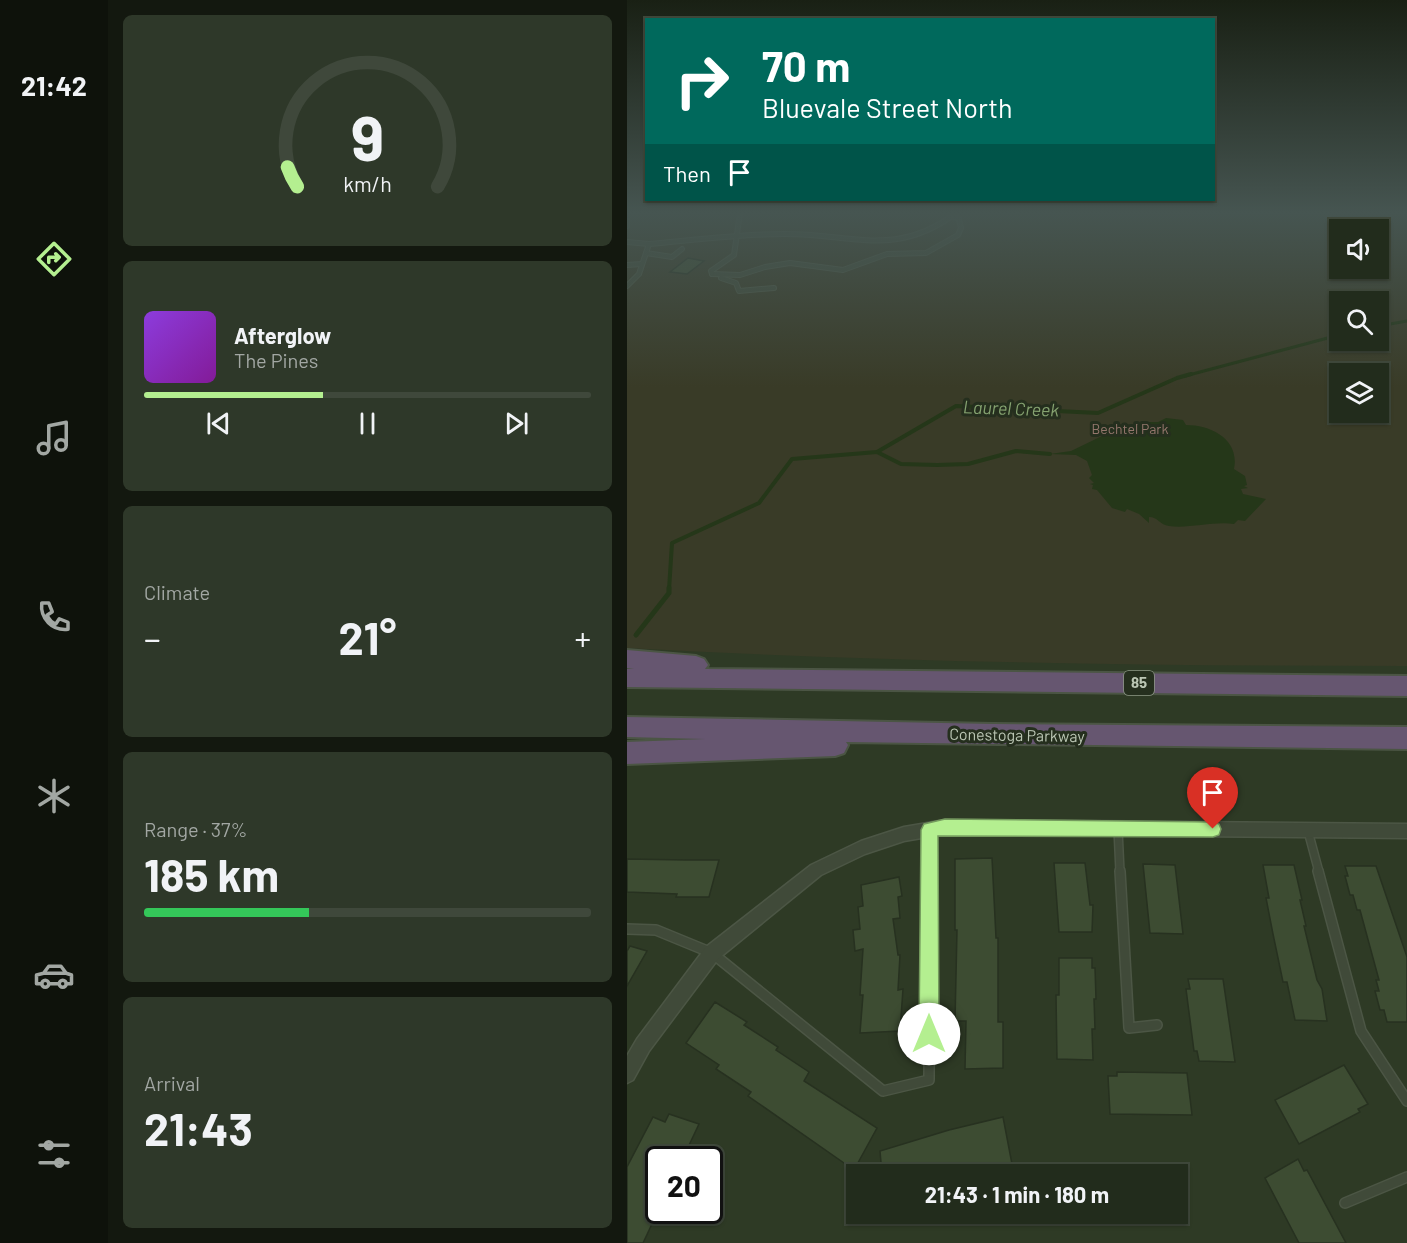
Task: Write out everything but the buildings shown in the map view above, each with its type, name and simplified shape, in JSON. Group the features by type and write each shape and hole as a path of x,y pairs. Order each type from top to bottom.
{"highway":[{"path":"627,659 871,679"},
{"name":"85","path":"627,678 1407,686"},
{"name":"Conestoga Parkway","path":"627,727 993,735 1407,738"},
{"path":"627,753 838,745 993,735"}],"street":[{"path":"627,1074 643,1045 713,953 816,870 861,848 904,834 945,827 1407,831"}],"lane":[{"path":"627,286 640,271"},
{"path":"712,274 739,275 752,271"},
{"path":"712,274 736,283 739,291 774,288"},
{"path":"1118,828 1129,1028 1157,1024"},
{"path":"627,929 656,930 713,953 883,1091 929,1080 930,830"},
{"path":"1308,830 1361,1031 1407,1101"},
{"path":"1345,1203 1407,1177"}],"green space":[{"name":"Bechtel Park","path":"627,271 1329,271 1329,279 1389,279 1389,271 1407,271 1407,666 1017,662 822,657 627,648"}],"shaded area":[{"path":"1166,418 1183,420 1186,425 1214,431 1228,442 1235,459 1234,469 1245,476 1247,485 1244,486 1248,488 1241,489 1243,494 1266,499 1245,521 1238,520 1234,524 1218,523 1176,527 1149,517 1149,523 1139,514 1127,509 1125,512 1112,508 1097,490 1092,489 1093,485 1090,484 1094,483 1089,478 1092,475 1087,461 1076,455 1050,454 1071,451 1102,436 1145,422 1158,422"}],"waterway":[{"name":"Laurel Creek","path":"1389,324 1407,321"},
{"name":"Laurel Creek","path":"1185,376 1329,338"},
{"name":"Laurel Creek","path":"877,452 956,406 1098,413 1191,374"},
{"path":"877,452 901,464 937,465 968,464 1016,451 1050,454"},
{"name":"Laurel Creek","path":"669,590 672,543 759,503 792,459 877,452"},
{"name":"Laurel Creek","path":"636,635 669,590"}],"route":[{"path":"929,1034 930,830 945,827 1213,829"}]}
